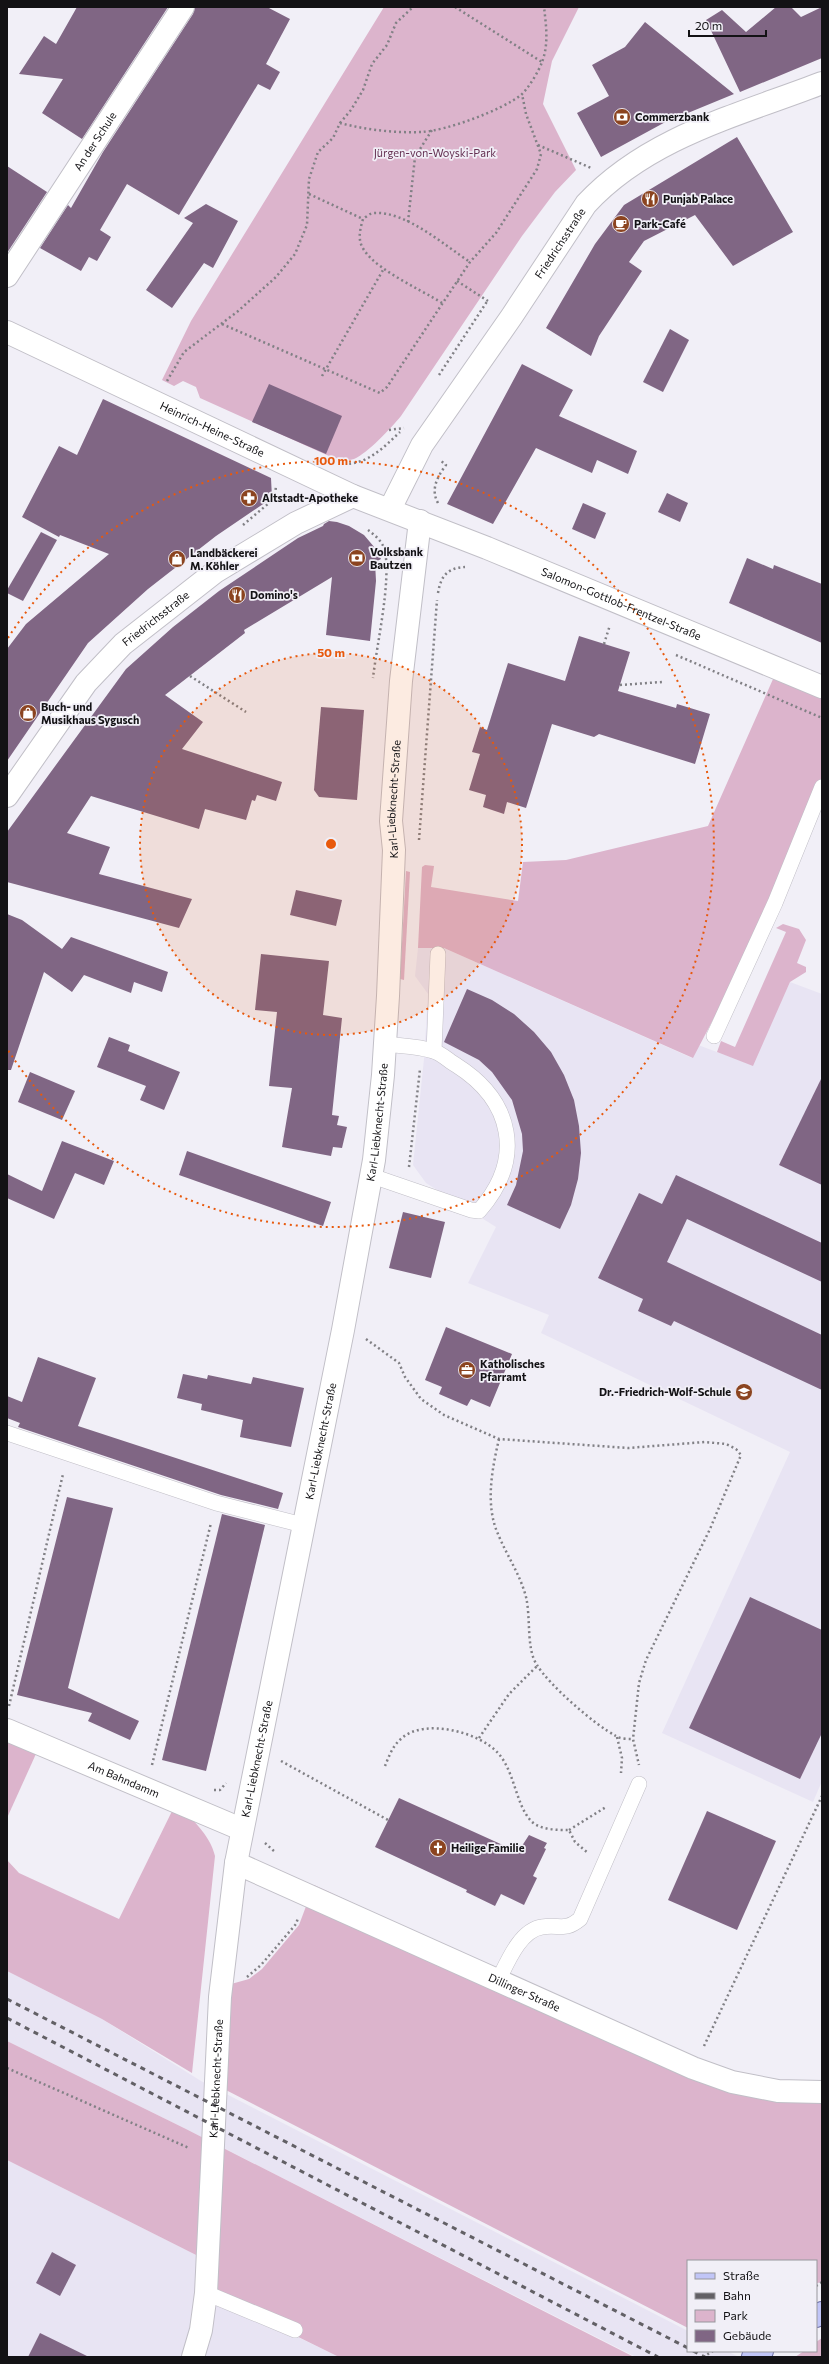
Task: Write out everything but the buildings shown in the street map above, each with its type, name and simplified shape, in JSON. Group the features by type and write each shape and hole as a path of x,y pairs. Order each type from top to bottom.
{"street":[{"name":"An der Schule","path":"7,276 183,7"},
{"name":"Friedrichsstraße","path":"390,509 422,445 512,316 586,204 632,163 686,134 822,83"},
{"name":"Heinrich-Heine-Straße","path":"7,332 156,401 352,496 420,521"},
{"name":"Friedrichsstraße","path":"7,796 86,683 123,644 215,572 296,522 352,496"},
{"name":"Salomon-Gottlob-Frentzel-Straße","path":"420,521 822,687"},
{"name":"Karl-Liebknecht-Straße","path":"193,2357 201,2330 206,2293 221,1984 241,1829 343,1330 372,1176 385,1044 393,857 391,821 401,681 420,521"},
{"name":"Am Bahndamm","path":"7,1730 241,1829"},
{"name":"Dillinger Straße","path":"236,1863 693,2068 732,2082 770,2090 822,2092"}],"lane":[{"path":"714,1036 775,903 822,787"},
{"path":"427,1050 438,954"},
{"path":"372,1176 471,1210 479,1211 498,1186 506,1156 505,1125 492,1096 470,1074 427,1050 385,1044"},
{"path":"7,1433 216,1502 303,1525"},
{"path":"498,1981 524,1936 541,1926 570,1927 580,1919 639,1784"},
{"path":"206,2293 295,2330"}],"path":[{"path":"156,401 184,352 222,324 276,277 295,254 307,225 309,179 318,152 333,138 340,123 355,104 372,64 387,45 396,23 413,7"},
{"path":"455,7 542,62"},
{"path":"340,123 368,130 423,132 466,121 492,111 522,94 542,62 547,35 544,7"},
{"path":"222,324 380,393 387,387 412,351 470,262 496,233 537,169 541,154 526,114 522,94"},
{"path":"408,222 415,157 432,130"},
{"path":"538,144 589,167 616,176"},
{"path":"309,194 363,219"},
{"path":"363,219 373,213 391,215 408,222 470,262"},
{"path":"363,219 360,242 368,256 383,270 442,303"},
{"path":"322,376 383,270"},
{"path":"457,281 493,304"},
{"path":"438,377 488,300"},
{"path":"339,464 358,464 379,452 404,428 408,422"},
{"path":"404,428 446,465 436,481 434,491 435,498 442,509"},
{"path":"390,430 404,428"},
{"path":"240,527 275,498 277,493 275,482"},
{"path":"366,528 376,536 385,550 387,574 373,678"},
{"path":"419,845 438,591 441,578 449,570 468,566"},
{"path":"604,644 612,618"},
{"path":"190,676 246,712"},
{"path":"620,685 662,682"},
{"path":"392,1183 395,1170 409,1171 420,1080 427,1050"},
{"path":"343,1330 361,1335 399,1363 405,1377 421,1399 444,1415 499,1439 628,1448 705,1442 726,1444 736,1449 741,1455 710,1528 646,1660 639,1684 633,1739 639,1762 639,1784"},
{"path":"499,1439 494,1463 491,1502 497,1533 517,1570 526,1598 531,1625 531,1652 537,1666 579,1707 617,1737 633,1739"},
{"path":"9,1709 68,1454"},
{"path":"147,1789 216,1502"},
{"path":"479,1738 509,1694 537,1666"},
{"path":"385,1766 393,1748 402,1737 420,1730 440,1728 479,1738 498,1753 509,1768 526,1814 533,1822 551,1830 569,1830 590,1819 607,1806"},
{"path":"617,1737 622,1758 622,1778"},
{"path":"257,1752 279,1760 388,1820"},
{"path":"693,2068 822,1796"},
{"path":"569,1830 575,1842 585,1852 606,1862"},
{"path":"264,1840 266,1845 278,1854"},
{"path":"221,1984 247,1977 261,1966 296,1924 308,1894"},
{"path":"7,2068 212,2159"}],"shaded area":[{"name":"Dr.-Friedrich-Wolf-Schule","path":"418,948 444,948 692,1058 698,1045 752,1065 790,982 822,994 822,1781 813,1802 662,1733 790,1452 541,1333 549,1315 468,1283 496,1227 426,1183 413,1165 424,1059 428,994 415,976"},
{"path":"7,1971 102,2019 201,2081 687,2330 687,2352 729,2352 739,2357 636,2357 186,2129 7,2041"},
{"path":"7,2160 208,2261 206,2293 339,2357 7,2357"}],"green space":[{"name":"Jürgen-von-Woyski-Park","path":"384,7 579,7 552,61 543,104 576,170 555,192 522,236 401,416 372,446 360,456 351,460 344,460 329,456 200,398 196,387 183,381 174,386 162,380 191,321"},
{"path":"777,670 822,689 822,785 774,903 693,1058 444,948 418,948 422,867 425,865 434,866 431,887 518,901 523,862 566,860 708,826"},
{"path":"406,871 410,872 404,980 400,979"},
{"path":"783,924 799,929 806,940 797,963 806,967 806,972 790,982 753,1066 717,1052 721,1041 735,1047 786,932 776,928"},
{"path":"11,1733 40,1745 7,1818 7,1744"},
{"path":"176,1803 194,1821 204,1834 213,1848 215,1856 192,2073 102,2019 7,1971 7,1860 19,1873 119,1919"},
{"path":"314,1885 657,2043 729,2070 822,2089 822,2281 817,2284 817,2260 687,2260 687,2327 222,2088 224,1986 249,1979 262,1969 299,1925"},
{"path":"7,2041 186,2129 634,2357 339,2357 207,2292 208,2261 7,2160"},
{"path":"822,2338 822,2357 795,2357 802,2352 817,2352 817,2341"}],"railway":[{"path":"7,1999 687,2347"},
{"path":"7,2018 658,2357"},
{"path":"695,2352 705,2357"}],"place":[{"name":"Commerzbank","path":"622,117"},
{"name":"Punjab Palace","path":"650,199"},
{"name":"Park-Café","path":"621,224"},
{"name":"Altstadt-Apotheke","path":"249,498"},
{"name":"Volksbank Bautzen","path":"357,558"},
{"name":"Landbäckerei M. Köhler","path":"177,559"},
{"name":"Domino's","path":"237,595"},
{"name":"Buch- und Musikhaus Sygusch","path":"28,713"},
{"name":"Katholisches Pfarramt","path":"467,1370"},
{"name":"Dr.-Friedrich-Wolf-Schule","path":"744,1392"},
{"name":"Heilige Familie","path":"438,1848"}]}
